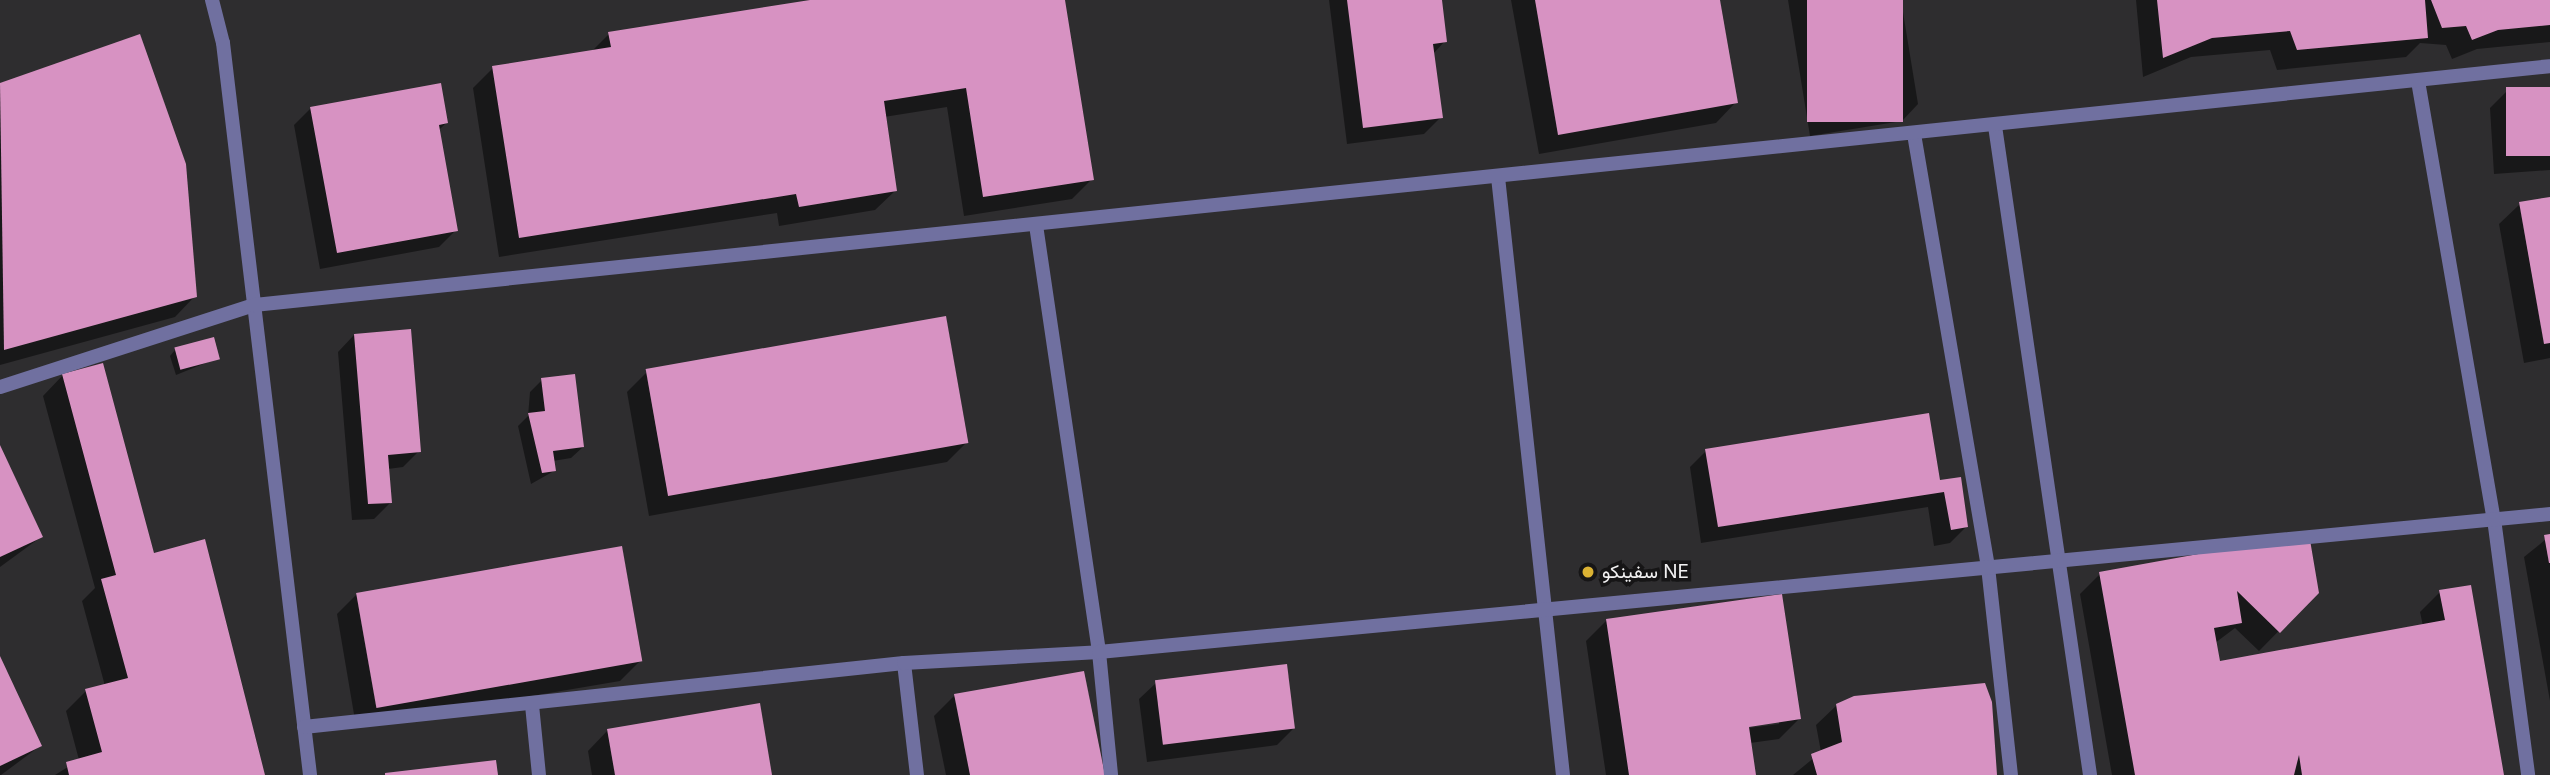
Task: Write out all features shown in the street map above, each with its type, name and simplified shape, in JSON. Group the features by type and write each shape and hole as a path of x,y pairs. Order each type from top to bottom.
{"street":[{"path":"212,0 254,305 310,775"},
{"path":"0,387 254,305 1995,126 2550,66"},
{"path":"2418,81 2494,519 2528,775"},
{"path":"1995,126 2090,775"},
{"path":"1914,134 1988,567 2011,775"},
{"path":"1498,177 1563,775"},
{"path":"1036,225 1099,652 1111,775"},
{"path":"304,727 532,705 904,663 1099,652 2550,514"},
{"path":"904,663 917,775"},
{"path":"532,705 539,775"}],"building":[{"path":"810,0 1065,0 1094,180 983,197 966,88 884,101 897,191 799,207 796,194 519,238 492,66 611,47 608,32"},
{"path":"1347,0 1442,0 1447,42 1433,44 1443,118 1363,128"},
{"path":"1535,0 1720,0 1738,103 1558,135"},
{"path":"1807,0 1903,0 1903,122 1807,122"},
{"path":"2157,0 2425,0 2428,38 2297,50 2290,31 2212,38 2163,58"},
{"path":"2431,0 2550,0 2550,25 2498,30 2472,40 2466,26 2442,28"},
{"path":"140,34 186,164 197,297 4,350 0,83"},
{"path":"441,83 448,123 439,125 458,231 337,253 310,107"},
{"path":"2506,87 2550,87 2550,156 2506,156"},
{"path":"2550,197 2550,343 2544,344 2519,202"},
{"path":"946,316 968,443 668,496 646,369"},
{"path":"411,329 421,452 388,455 392,503 368,504 354,334"},
{"path":"214,337 220,359 180,370 174,348"},
{"path":"103,363 154,553 205,539 265,775 69,775 66,762 102,752 85,689 128,678 101,579 116,575 62,374"},
{"path":"575,374 584,447 553,451 556,471 542,473 528,413 545,411 541,378"},
{"path":"1929,413 1940,480 1961,477 1968,527 1951,530 1944,492 1718,527 1705,449"},
{"path":"0,445 43,537 0,557"},
{"path":"2309,534 2319,593 2280,633 2237,591 2242,623 2214,628 2220,661 2445,620 2439,590 2471,585 2504,775 2302,775 2299,755 2294,775 2135,775 2099,572"},
{"path":"2550,534 2550,563 2549,563 2544,535"},
{"path":"622,546 642,661 376,708 356,593"},
{"path":"1782,594 1801,719 1749,727 1756,775 1629,775 1606,619"},
{"path":"0,656 42,746 0,766"},
{"path":"1287,664 1295,729 1163,745 1155,680"},
{"path":"1084,671 1105,775 970,775 954,694"},
{"path":"1985,683 1992,702 1997,775 1817,775 1811,754 1842,742 1836,704 1854,696"},
{"path":"760,703 772,775 615,775 607,729"},
{"path":"496,760 498,775 385,775 385,773"}],"place":[{"name":"سفينكو NE","path":"1588,572"}]}
